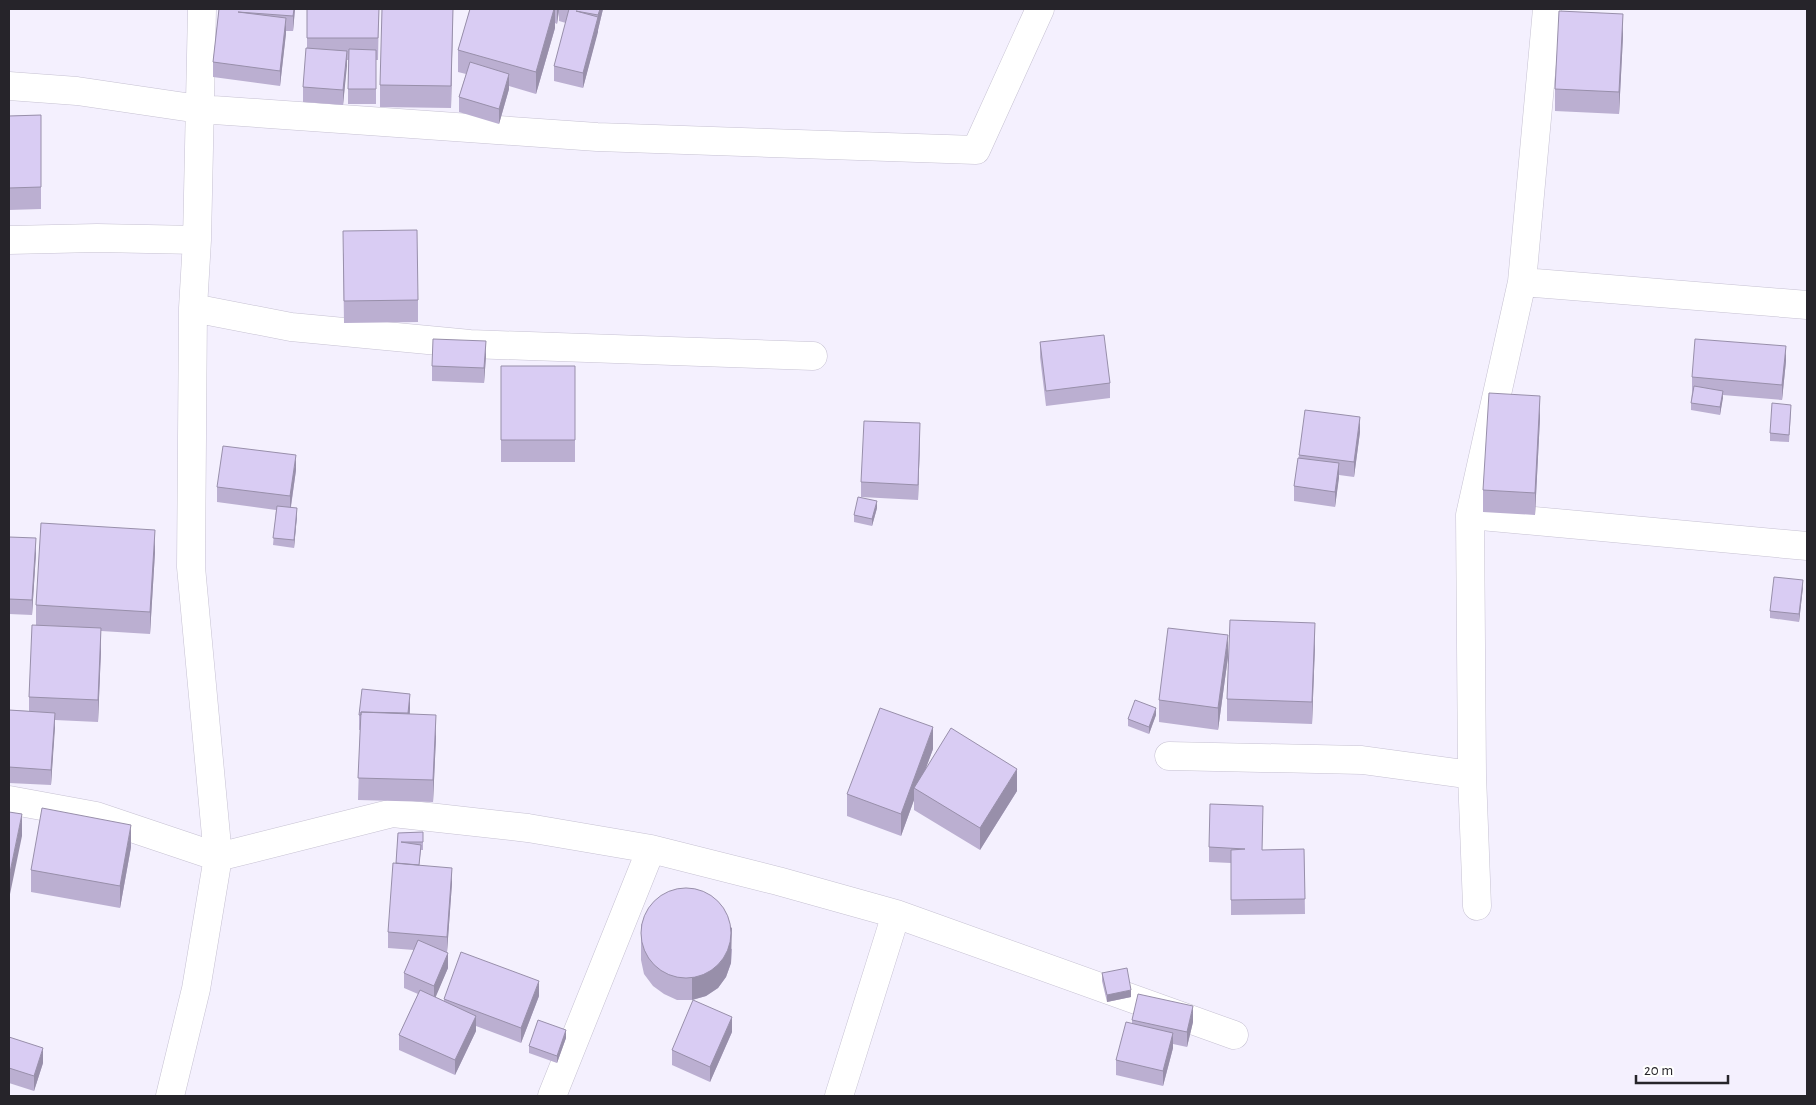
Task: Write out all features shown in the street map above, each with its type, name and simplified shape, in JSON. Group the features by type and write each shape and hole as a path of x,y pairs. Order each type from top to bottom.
{"street":[{"path":"170,1096 196,989 218,857 191,567 193,308 198,240 202,9"},
{"path":"9,86 78,91 199,109 597,137 976,150 1040,9"},
{"path":"1477,906 1472,775 1470,515 1522,282 1546,9"},
{"path":"9,240 97,238 198,240"},
{"path":"1522,282 1807,305"},
{"path":"193,308 291,327 470,344 813,356"},
{"path":"1470,515 1807,546"},
{"path":"1169,756 1362,760 1472,775"},
{"path":"9,800 96,816 218,857 393,813 528,828 652,849 778,881 896,914 1234,1035"},
{"path":"552,1096 652,849"},
{"path":"839,1096 896,914"}],"building":[{"path":"219,9 294,9 293,16 238,12 286,18 280,71 213,62"},
{"path":"307,9 379,9 378,38 307,38"},
{"path":"382,9 453,9 451,86 380,85"},
{"path":"470,9 554,9 536,72 458,50"},
{"path":"569,9 600,9 598,15 576,11 598,17 583,73 554,66"},
{"path":"1559,11 1623,14 1619,92 1555,89"},
{"path":"306,48 347,51 343,90 303,87"},
{"path":"349,49 376,50 376,89 348,89"},
{"path":"470,62 509,74 499,109 459,97"},
{"path":"41,115 41,187 9,188 9,116"},
{"path":"417,230 418,300 344,301 343,231"},
{"path":"1104,335 1110,383 1046,391 1040,342"},
{"path":"433,339 486,341 484,368 432,366"},
{"path":"1695,339 1786,346 1782,385 1692,377"},
{"path":"501,366 575,366 575,440 501,440"},
{"path":"1694,386 1723,391 1720,407 1691,403"},
{"path":"1489,393 1540,396 1535,493 1483,490"},
{"path":"1772,403 1791,405 1789,435 1770,433"},
{"path":"1305,410 1360,417 1354,462 1299,455"},
{"path":"864,421 920,423 918,485 861,482"},
{"path":"223,446 296,455 290,496 217,487"},
{"path":"1298,458 1339,463 1335,492 1294,486"},
{"path":"858,497 877,501 872,519 854,515"},
{"path":"277,506 297,508 294,540 273,538"},
{"path":"41,523 155,530 150,612 36,605"},
{"path":"9,537 36,538 32,600 9,599"},
{"path":"1774,577 1803,580 1799,614 1770,611"},
{"path":"1230,620 1315,623 1312,702 1227,699"},
{"path":"32,625 101,628 98,700 29,697"},
{"path":"1168,628 1228,635 1218,708 1159,700"},
{"path":"362,689 410,694 408,713 361,712 361,715 359,715"},
{"path":"1135,700 1156,708 1149,727 1128,719"},
{"path":"880,708 933,727 901,814 847,794"},
{"path":"9,710 55,713 51,770 9,767"},
{"path":"361,712 436,715 433,780 358,778"},
{"path":"951,728 1017,769 980,828 914,788"},
{"path":"1210,804 1263,806 1262,850 1304,849 1305,899 1231,900 1231,850 1245,849 1209,847"},
{"path":"42,808 131,825 120,886 31,870"},
{"path":"9,812 22,814 9,877"},
{"path":"423,832 423,842 401,842 421,845 419,865 396,863 398,833"},
{"path":"393,863 452,868 447,937 388,932"},
{"path":"686,888 703,891 718,901 728,916 731,933 728,950 718,965 703,975 686,978 669,975 654,965 644,950 641,933 644,916 654,901 669,891"},
{"path":"418,940 448,953 434,986 404,973"},
{"path":"461,952 539,981 521,1028 444,999"},
{"path":"1127,968 1131,990 1107,995 1102,973"},
{"path":"420,990 476,1016 455,1060 399,1035"},
{"path":"1138,994 1193,1006 1187,1032 1132,1020"},
{"path":"693,1000 732,1017 710,1067 672,1050"},
{"path":"538,1020 566,1030 557,1056 529,1046"},
{"path":"1126,1022 1173,1033 1163,1071 1116,1060"},
{"path":"9,1037 43,1048 34,1076 9,1068"}]}
